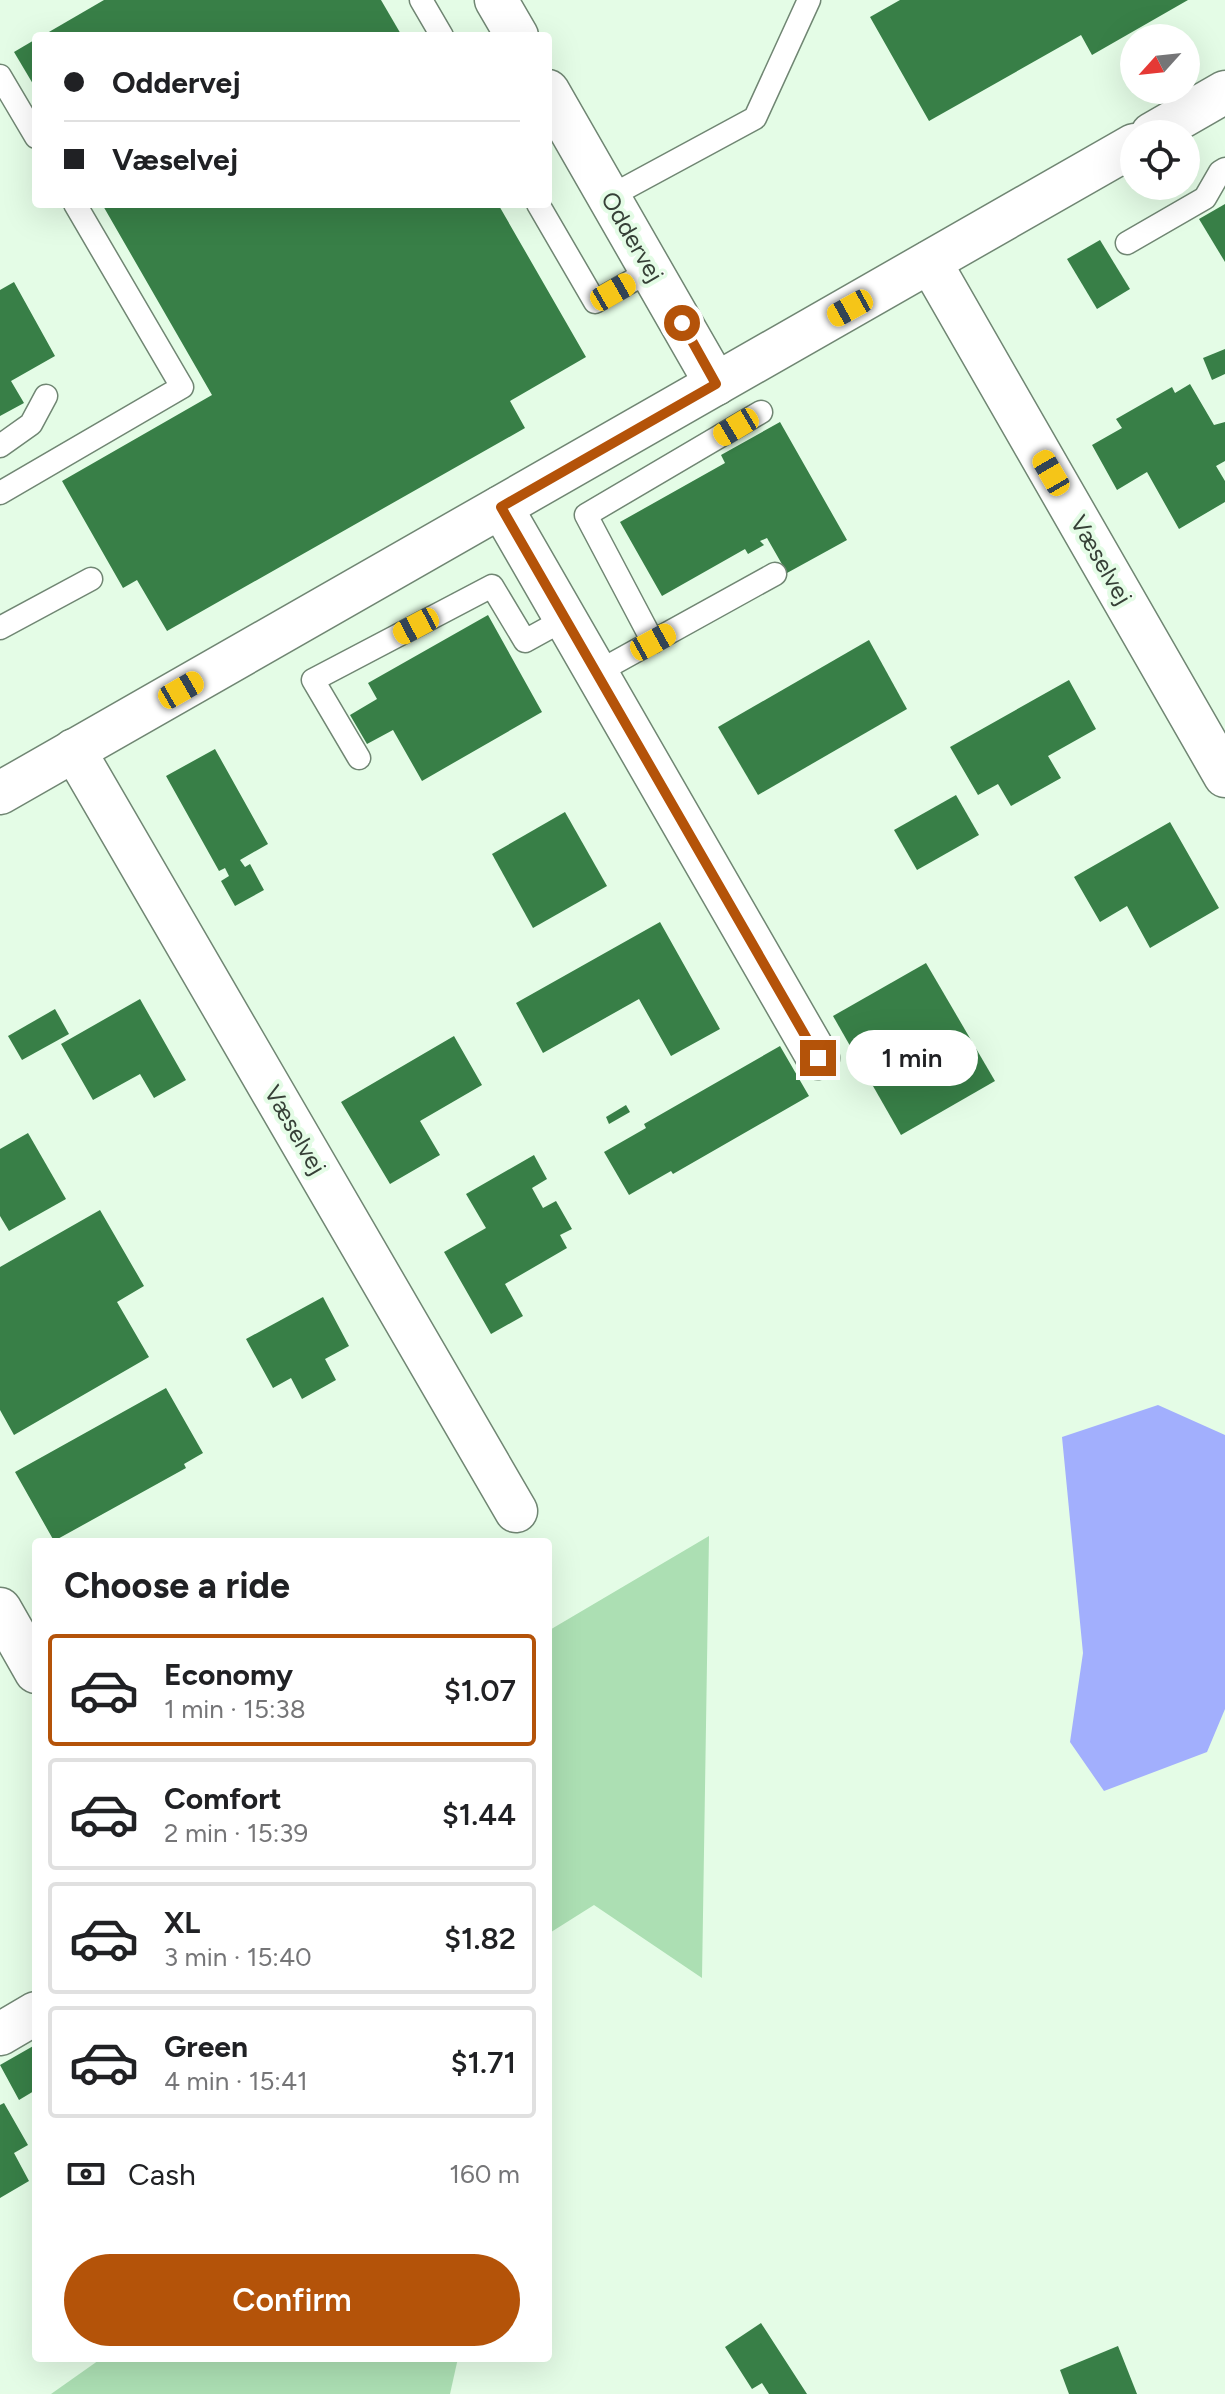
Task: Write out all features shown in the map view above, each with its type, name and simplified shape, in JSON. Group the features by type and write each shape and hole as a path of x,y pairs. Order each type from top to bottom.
{"street":[{"path":"496,0 515,32"},
{"path":"1176,120 1225,92"},
{"name":"Oddervej","path":"552,98 716,384"},
{"path":"0,793 1120,153"},
{"name":"Væselvej","path":"930,262 1225,776"},
{"path":"501,507 818,1058"},
{"name":"Væselvej","path":"74,750 516,1511"},
{"path":"0,1609 32,1665"},
{"path":"0,2034 32,2015"}],"lane":[{"path":"421,0 440,32"},
{"path":"609,197 755,118 809,0"},
{"path":"0,76 32,130"},
{"path":"1127,243 1205,198 1220,172 1225,169"},
{"path":"0,493 182,387 77,208"},
{"path":"540,208 595,302 651,270"},
{"path":"0,446 31,424 46,396"},
{"path":"653,642 586,515 761,412"},
{"path":"596,673 775,574"},
{"path":"0,628 91,579"},
{"path":"359,758 313,680 492,586 525,641 565,619"}],"green space":[{"path":"709,1536 702,1978 594,1905 552,1931 552,1629"},
{"path":"96,2362 457,2362 450,2394 51,2394"}],"water":[{"path":"1158,1405 1225,1435 1225,1709 1207,1752 1104,1791 1070,1742 1083,1653 1062,1437"}],"building":[{"path":"104,0 381,0 400,32 49,32"},
{"path":"900,0 1188,0 1146,24 1120,24 1120,39 1092,55 1081,35 929,121 870,17"},
{"path":"32,41 32,82 14,52"},
{"path":"1225,204 1225,262 1199,219"},
{"path":"104,208 500,208 586,357 510,401 525,428 167,631 137,580 123,588 62,481 212,395"},
{"path":"1100,240 1130,289 1097,309 1067,259"},
{"path":"14,282 55,356 11,381 24,403 0,416 0,290"},
{"path":"1225,349 1225,374 1212,380 1203,358"},
{"path":"1190,384 1214,425 1225,422 1225,461 1216,466 1225,481 1225,502 1179,529 1147,472 1117,490 1092,445 1122,428 1116,419 1172,387 1175,393"},
{"path":"780,422 847,540 787,573 767,538 760,541 764,545 748,554 745,549 662,596 620,522 725,463 721,455"},
{"path":"488,615 542,712 422,781 393,730 367,744 350,715 377,699 368,683"},
{"path":"869,640 907,709 758,795 718,727"},
{"path":"1069,680 1096,729 1048,756 1061,778 1011,806 998,784 978,795 950,747"},
{"path":"215,749 268,844 240,860 245,867 250,864 264,890 235,906 221,881 229,876 225,868 219,871 166,776"},
{"path":"956,795 979,835 917,870 894,830"},
{"path":"565,812 607,886 533,928 492,854"},
{"path":"1170,822 1219,908 1150,948 1127,906 1100,922 1074,877"},
{"path":"660,922 720,1029 671,1056 639,999 543,1053 516,1003"},
{"path":"926,963 995,1081 901,1135 833,1016"},
{"path":"140,999 186,1080 154,1098 140,1074 93,1100 61,1044"},
{"path":"55,1009 69,1034 22,1060 8,1036"},
{"path":"454,1036 482,1085 420,1121 440,1155 390,1184 341,1102"},
{"path":"780,1046 809,1096 673,1174 671,1171 629,1195 604,1152 646,1128 644,1124"},
{"path":"626,1105 630,1112 609,1124 606,1117"},
{"path":"28,1133 66,1199 9,1231 0,1216 0,1149"},
{"path":"534,1155 547,1179 532,1188 543,1208 556,1201 572,1229 560,1235 567,1248 505,1284 523,1316 491,1334 444,1252 486,1228 466,1194"},
{"path":"100,1210 144,1286 117,1302 149,1357 14,1435 0,1410 0,1267"},
{"path":"323,1297 349,1346 325,1359 336,1380 302,1399 291,1378 273,1388 246,1339"},
{"path":"166,1388 203,1453 184,1464 186,1468 59,1538 52,1538 15,1472"},
{"path":"32,2047 32,2092 19,2100 0,2065"},
{"path":"4,2103 28,2145 14,2153 29,2181 0,2198 0,2105"},
{"path":"761,2323 807,2394 769,2394 762,2383 752,2389 725,2347"},
{"path":"1118,2346 1137,2394 1069,2394 1060,2370"}],"route":[{"path":"682,323 716,384 501,507 818,1058"}]}
